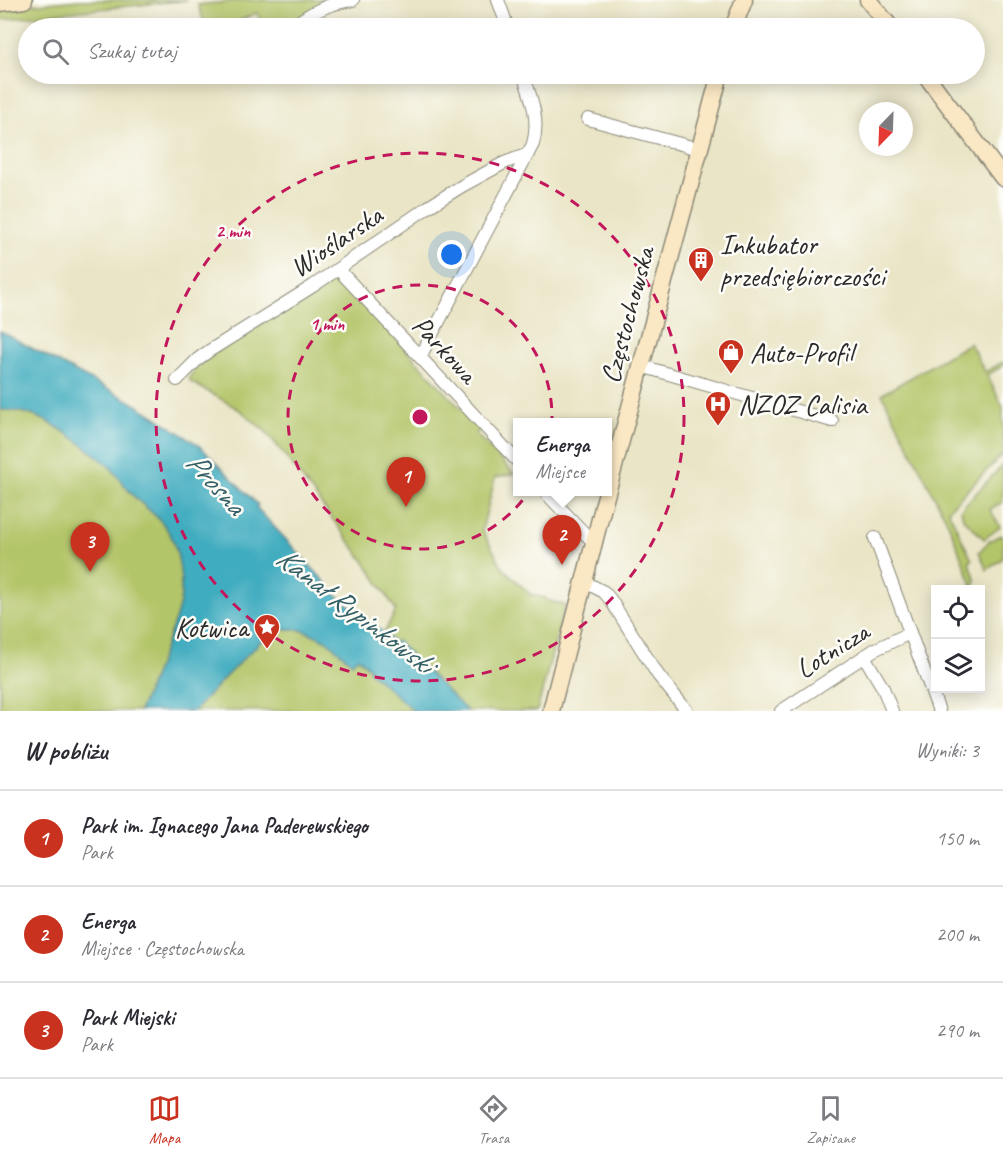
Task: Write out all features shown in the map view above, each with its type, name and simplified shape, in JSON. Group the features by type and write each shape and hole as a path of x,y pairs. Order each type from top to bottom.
{"street":[{"path":"0,3 24,0"},
{"path":"303,18 335,3 353,0"},
{"path":"498,0 504,18"},
{"path":"868,0 883,18"},
{"path":"737,18 744,1"},
{"path":"420,357 528,154 536,134 537,123 526,84"},
{"name":"Częstochowska","path":"612,475 717,84"},
{"path":"932,84 1003,178"},
{"path":"588,119 699,149"},
{"name":"Wioślarska","path":"177,380 209,351 314,286 428,207 504,163 528,154"},
{"name":"Parkowa","path":"338,268 513,457"},
{"path":"641,366 832,421"},
{"path":"549,496 594,542"},
{"name":"Częstochowska","path":"551,711 606,496"},
{"path":"875,538 939,711"},
{"path":"585,582 604,592 610,599 658,675 687,711"},
{"name":"Lotnicza","path":"781,711 864,656 910,633"},
{"path":"864,656 883,688 892,711"}],"green space":[{"path":"78,0 187,0 0,20 0,8"},
{"path":"248,0 328,0 298,18 259,18 257,13 245,18 203,18 198,5"},
{"path":"338,279 343,282 480,429 476,434 513,473 495,478 482,530 503,568 530,594 565,605 537,711 467,711 397,641 394,643 384,633 396,610 367,565 280,449 265,431 240,410 191,382 189,378 205,359 330,280"},
{"path":"970,343 985,372 1003,362 1003,366 987,375 1003,407 1003,454 948,510 972,560 969,563 974,575 974,585 972,585 949,525 882,394"},
{"path":"0,410 12,410 34,416 74,438 111,468 131,493 163,523 171,536 179,565 180,601 176,617 139,711 0,711"},
{"path":"1003,465 1003,502 990,509 1000,527 984,539 963,518 961,509"},
{"path":"1002,535 1003,558 987,570 979,552 989,541"},
{"path":"284,629 297,629 319,636 357,657 370,669 369,671 414,711 194,711 269,633"}],"water":[{"path":"0,331 137,405 199,445 258,505 256,507 326,583 324,585 394,643 397,641 467,711 414,711 369,671 370,669 358,657 352,663 327,641 308,632 284,629 269,633 194,711 139,711 179,606 180,573 174,543 158,518 131,493 111,468 83,445 44,420 23,412 0,410"}],"place":[{"name":"Inkubator przedsiębiorczości","path":"701,283"},
{"name":"Auto-Profil","path":"731,375"},
{"name":"NZOZ Calisia","path":"718,427"},
{"name":"Park im. Ignacego Jana Paderewskiego","path":"406,507"},
{"name":"Energa","path":"562,565"},
{"name":"Park Miejski","path":"90,572"},
{"name":"Kotwica","path":"267,650"}],"water label":[{"name":"Prosna","path":"216,483"},
{"name":"Kanał Rypinkowski","path":"355,610"}]}
